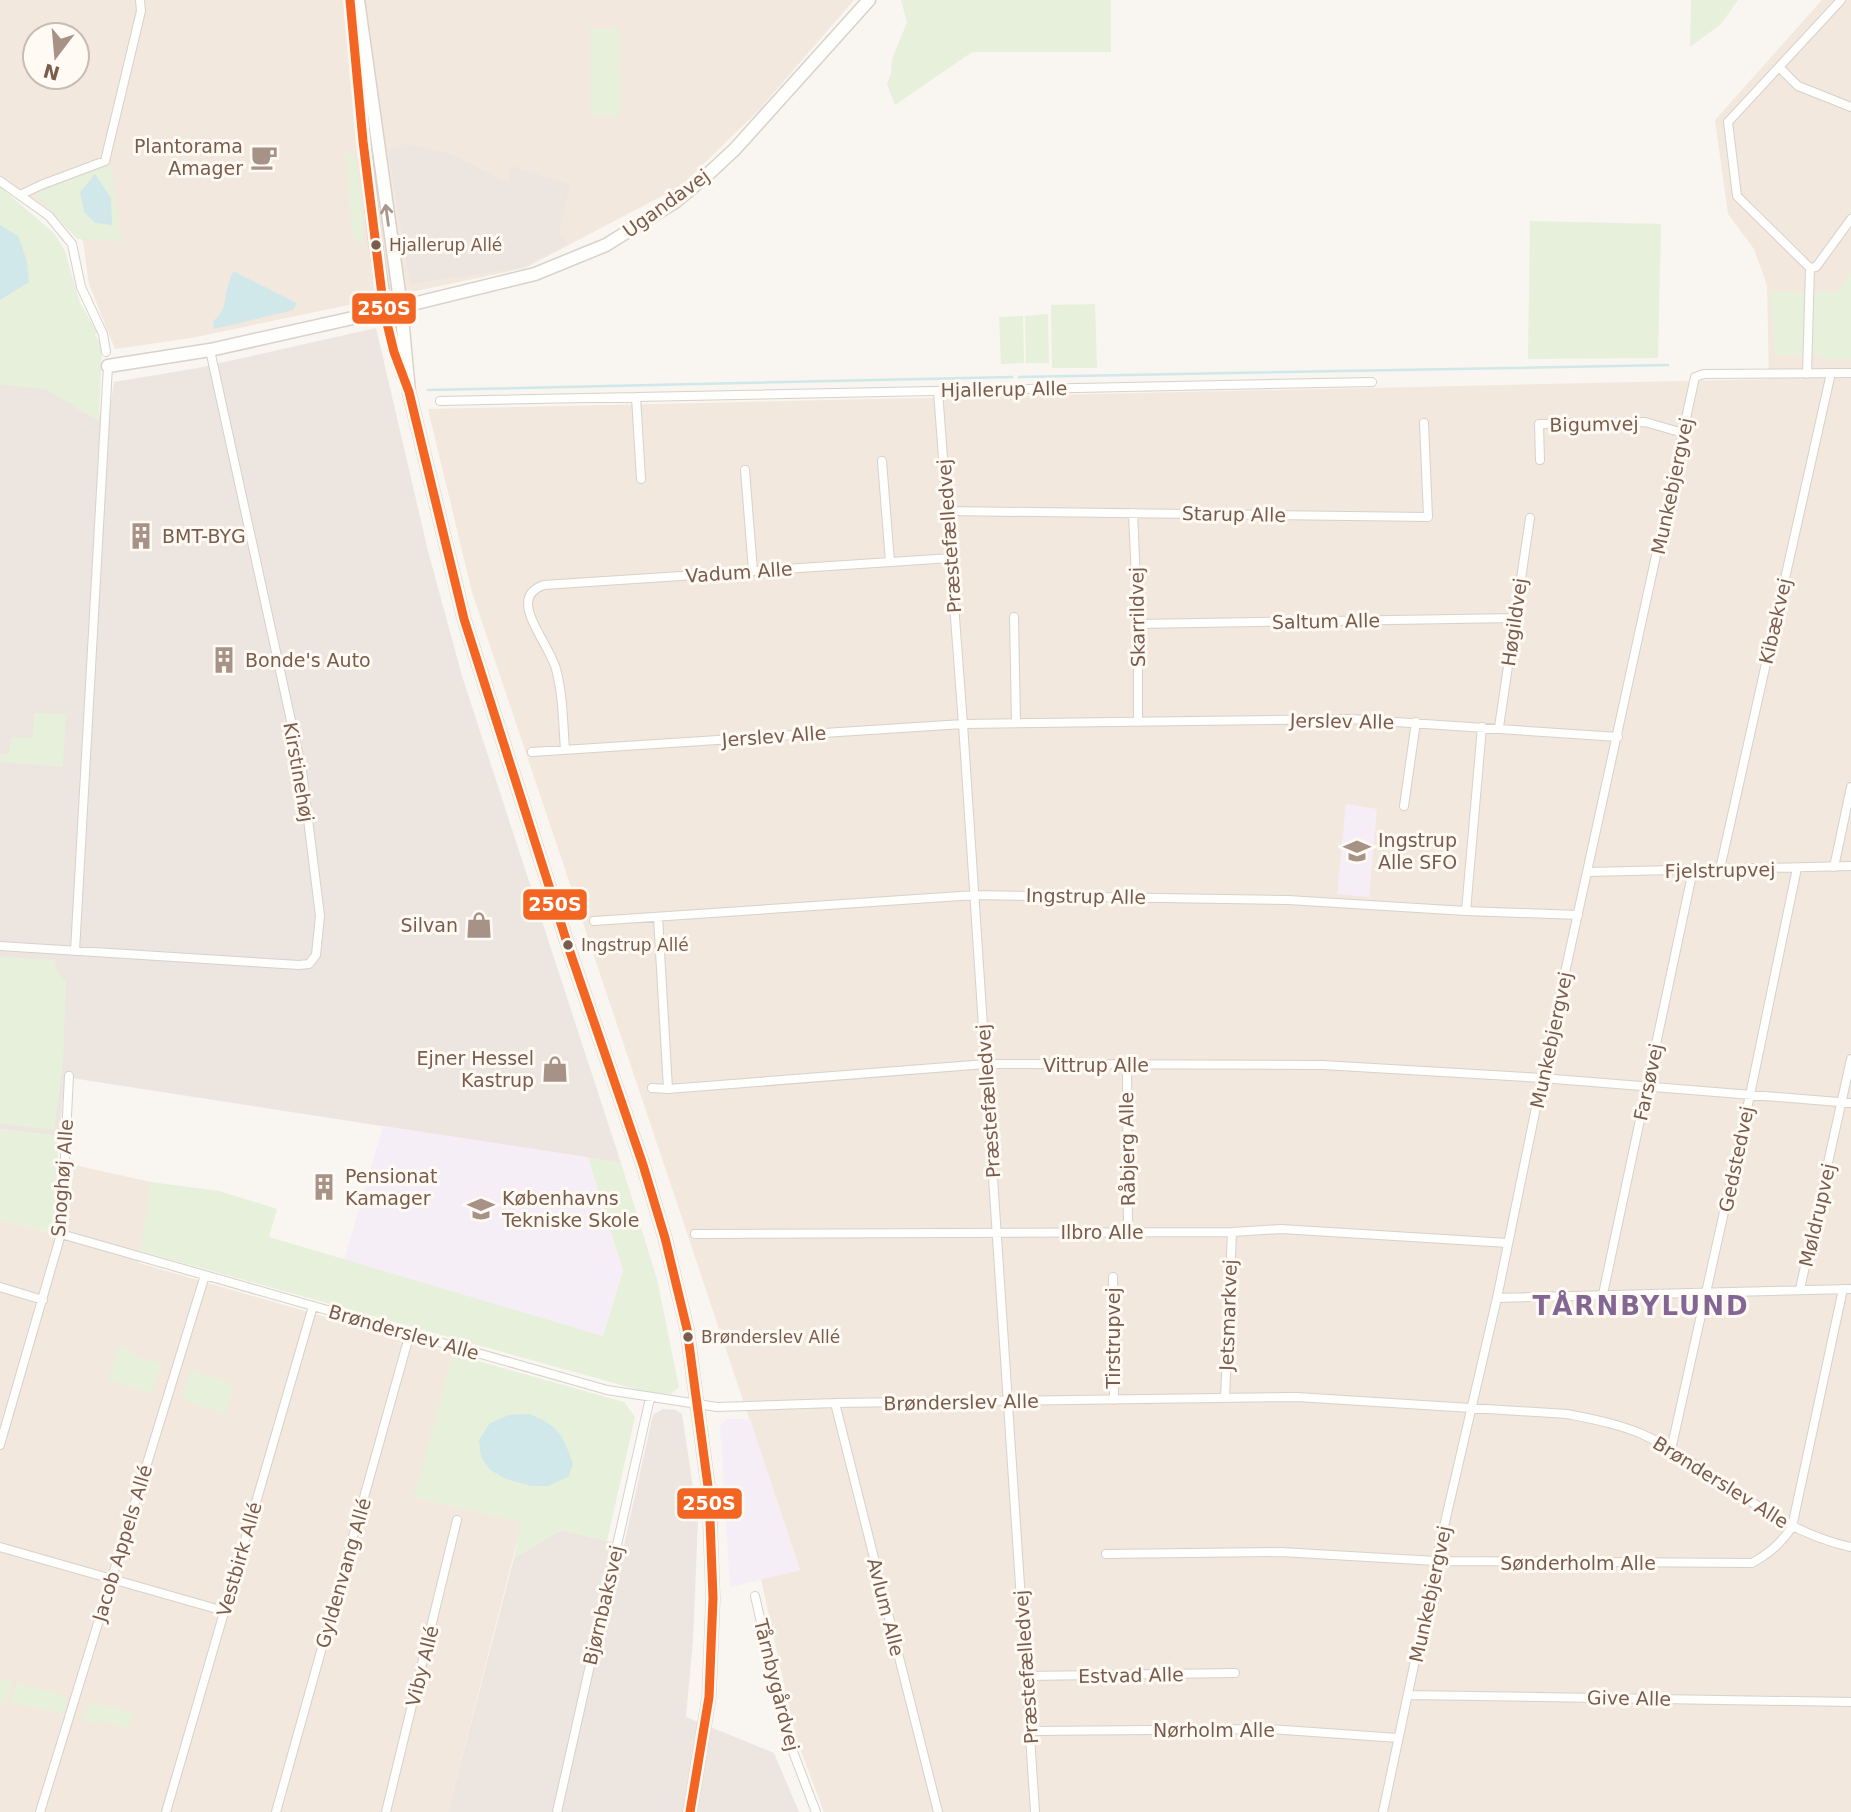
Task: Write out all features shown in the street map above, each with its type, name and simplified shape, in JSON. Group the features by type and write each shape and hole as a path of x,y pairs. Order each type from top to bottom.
{"main road":[{"path":"350,0 363,141 384,311 394,352 409,392 464,619 570,951 620,1094 665,1238 687,1329 709,1494 713,1598 709,1697 690,1812"},
{"path":"358,0 401,307 409,392"},
{"name":"Ugandavej","path":"401,307 535,274 595,250 641,225 675,202 736,149 869,0"},
{"path":"108,366 209,350 401,307"}],"street":[{"path":"20,195 105,161 141,11 140,0"},
{"path":"1807,374 1810,268 1737,196 1728,122 1842,0"},
{"path":"1779,67 1798,86 1851,107"},
{"path":"0,181 49,216 72,244 81,287 103,334 106,352"},
{"path":"1810,268 1816,267 1851,219"},
{"name":"Kirstinehøj","path":"0,946 299,965 308,964 316,955 320,916 302,771 209,350"},
{"path":"75,951 108,366"},
{"name":"Kibækvej","path":"1720,869 1830,373"},
{"name":"Munkebjergvej","path":"1383,1812 1695,377 1704,374 1851,373"},
{"name":"Hjallerup Alle","path":"440,401 1372,382"},
{"name":"Præstefælledvej","path":"938,391 975,895 1035,1812"},
{"path":"636,397 641,480"},
{"name":"Bigumvej","path":"1540,460 1539,424 1645,422 1684,433"},
{"name":"Starup Alle","path":"947,510 1429,517 1424,423"},
{"path":"882,461 890,562"},
{"path":"744,470 753,571"},
{"name":"Skarrildvej","path":"1133,513 1138,624 1138,722"},
{"name":"Høgildvej","path":"1499,727 1530,517"},
{"name":"Vadum Alle","path":"565,750 561,694 555,667 528,608 530,594 536,588 544,585 951,558"},
{"path":"1014,617 1016,723"},
{"name":"Saltum Alle","path":"1138,624 1514,618"},
{"name":"Jerslev Alle","path":"532,752 963,724 1016,723 1350,719 1618,737"},
{"name":"Jerslev Alle","path":"1404,806 1416,722"},
{"path":"1466,911 1482,727"},
{"path":"1834,867 1851,787"},
{"name":"Fjelstrupvej","path":"1588,872 1851,866"},
{"name":"Gedstedvej","path":"1671,1450 1797,868"},
{"name":"Farsøvej","path":"1603,1294 1693,870"},
{"name":"Ingstrup Alle","path":"594,921 975,895 1278,900 1578,915"},
{"path":"658,916 668,1089"},
{"name":"Møldrupvej","path":"1800,1289 1846,1102 1851,1059"},
{"name":"Vittrup Alle","path":"652,1088 668,1089 986,1064 1324,1065 1542,1078 1846,1102"},
{"name":"Råbjerg Alle","path":"1126,1065 1128,1232"},
{"name":"Snoghøj Alle","path":"0,1445 3,1417 25,1359 61,1234 69,1076"},
{"name":"Ilbro Alle","path":"695,1234 1231,1232 1281,1229 1508,1243"},
{"name":"Jetsmarkvej","path":"1225,1398 1231,1232"},
{"name":"Brønderslev Alle","path":"61,1234 607,1390 697,1405 718,1407 1297,1397 1567,1414 1642,1434 1792,1527 1851,1547"},
{"name":"Jacob Appels Allé","path":"40,1812 205,1275"},
{"name":"Tirstrupvej","path":"1112,1277 1114,1400"},
{"path":"0,1287 43,1300"},
{"path":"1497,1297 1847,1289"},
{"name":"Sønderholm Alle","path":"1107,1554 1281,1552 1436,1561 1752,1563 1783,1541 1792,1527 1847,1289"},
{"name":"Vestbirk Allé","path":"166,1812 313,1306"},
{"name":"Gyldenvang Allé","path":"276,1812 410,1333"},
{"name":"Bjørnbaksvej","path":"558,1812 650,1398"},
{"name":"Avlum Alle","path":"835,1403 938,1812"},
{"name":"Viby Allé","path":"386,1812 457,1520"},
{"path":"0,1547 224,1611"},
{"name":"Tårnbygårdvej","path":"755,1596 786,1736 816,1812"},
{"name":"Estvad Alle","path":"1027,1676 1235,1673"},
{"name":"Give Alle","path":"1408,1695 1851,1702"},
{"name":"Nørholm Alle","path":"1031,1731 1269,1729 1398,1738"}],"shaded area":[{"path":"0,0 854,0 759,110 681,186 525,268 191,338 115,349 89,284 83,241 68,222 0,176"},
{"path":"1822,0 1851,0 1851,1812 824,1812 796,1738 761,1579 800,1570 472,592 428,409 1769,379 1767,285 1754,249 1728,214 1715,120"},
{"path":"406,144 451,154 508,183 511,166 570,185 559,232 568,244 521,268 410,284 388,150"},
{"path":"376,328 428,551 462,676 621,1163 65,1077 59,1136 0,1129 0,383 46,387 85,413 109,416 114,382 198,368"},
{"name":"Ingstrup Alle SFO","path":"1346,804 1377,809 1369,897 1337,894"},
{"name":"Københavns Tekniske Skole","path":"383,1126 588,1157 623,1271 603,1336 344,1260"},
{"path":"74,1165 151,1182 139,1263 453,1354 415,1497 522,1522 448,1812 0,1812 0,1219 53,1234 67,1228"},
{"path":"663,1409 676,1410 682,1414 698,1521 693,1640 686,1717 774,1753 799,1812 448,1812 514,1558 561,1530 624,1545 652,1419 654,1414"},
{"path":"727,1419 750,1419 800,1570 730,1587 720,1426"}],"green space":[{"path":"901,0 1111,0 1111,52 972,52 895,105 887,84 892,60 907,22"},
{"path":"1691,0 1738,0 1721,24 1690,47"},
{"path":"619,28 620,115 591,116 590,29"},
{"path":"346,154 355,154 363,244 352,236"},
{"path":"99,168 111,168 122,241 77,239 35,194"},
{"path":"0,187 54,233 65,251 80,303 102,346 99,421 46,389 0,385"},
{"path":"1530,221 1661,224 1658,358 1528,359"},
{"path":"1851,273 1851,359 1823,359 1822,355 1775,355 1770,291 1822,293 1822,290 1836,294"},
{"path":"1095,304 1097,368 1052,368 1051,305"},
{"path":"1048,314 1049,363 1026,363 1025,316"},
{"path":"1023,316 1024,363 1001,364 999,317"},
{"path":"34,713 66,714 63,767 0,762 0,754 9,754 11,737 33,738"},
{"path":"0,957 56,960 55,968 66,982 63,1063 54,1130 0,1124"},
{"path":"0,1129 59,1136 54,1234 0,1219"},
{"path":"588,1157 621,1163 657,1279 679,1387 671,1394 650,1393 140,1251 151,1182 219,1191 277,1209 269,1237 603,1336 623,1271"},
{"path":"119,1345 139,1357 161,1364 152,1393 109,1380"},
{"path":"453,1354 624,1402 635,1417 607,1541 561,1530 514,1558 521,1522 414,1497"},
{"path":"190,1370 234,1384 225,1413 181,1399"},
{"path":"0,1679 12,1682 6,1703 0,1702"},
{"path":"17,1683 68,1697 63,1714 10,1703"},
{"path":"88,1703 133,1712 128,1729 104,1721 92,1723 83,1720"}],"water":[{"path":"95,174 111,198 112,225 95,223 84,212 80,192"},
{"path":"0,225 18,236 27,261 29,282 0,300"},
{"path":"233,271 297,303 293,310 214,329 213,321 222,310"},
{"path":"529,1414 547,1422 558,1432 573,1464 568,1477 548,1486 531,1486 506,1479 490,1470 481,1457 479,1440 490,1423 509,1415"}],"waterway":[{"path":"1019,377 1668,365"},
{"path":"428,390 1012,377"}],"transit line":[{"name":"250S","path":"350,0 363,141 384,311 394,352 409,392 464,619 570,952 643,1165 665,1238 687,1329 709,1494 713,1598 709,1697 690,1812"}],"place":[{"name":"Plantorama Amager","path":"264,157"},
{"name":"Hjallerup Allé","path":"376,245"},
{"name":"BMT-BYG","path":"141,536"},
{"name":"Bonde's Auto","path":"224,660"},
{"name":"Ingstrup Alle SFO","path":"1357,851"},
{"name":"Silvan","path":"479,925"},
{"name":"Ingstrup Allé","path":"568,945"},
{"name":"Ejner Hessel Kastrup","path":"555,1069"},
{"name":"Pensionat Kamager","path":"324,1187"},
{"name":"Københavns Tekniske Skole","path":"481,1209"},
{"name":"Brønderslev Allé","path":"688,1337"}],"district":[{"name":"TÅRNBYLUND","path":"1641,1306"}]}
